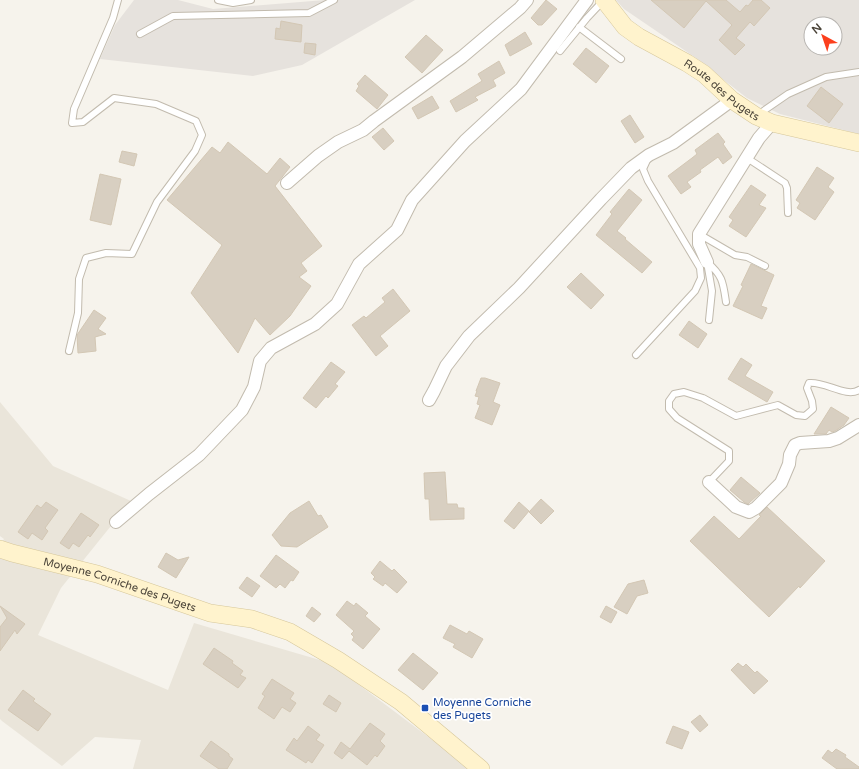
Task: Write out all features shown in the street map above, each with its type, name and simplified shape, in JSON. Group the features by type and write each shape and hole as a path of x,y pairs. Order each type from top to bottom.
{"street":[{"path":"287,183 328,149 338,142 363,130 462,57 520,8 527,0"},
{"path":"116,522 199,455 242,410 254,387 260,361 271,348 315,324 337,304 359,264 397,230 412,200 465,141 521,89 588,0"},
{"name":"Route des Pugets","path":"604,0 625,27 639,37 704,74 732,100 756,116 772,123 859,143"},
{"path":"429,400 446,366 470,336 519,288 601,198 631,168 649,155 673,143 732,100"},
{"path":"707,262 699,244 699,234 759,138 772,123"},
{"path":"709,482 736,506 749,512 756,508 781,483 790,455 795,445 800,443 829,441 838,438 859,425"},
{"name":"Moyenne Corniche des Pugets","path":"0,549 97,574 210,613 252,619 290,632 338,660 401,702 481,769"}],"lane":[{"path":"69,351 78,313 79,279 86,258 106,253 132,254 157,202 195,151 202,135 196,121 156,104 114,98 83,122 72,123 74,109 118,0"},
{"path":"218,0 233,3 251,0"},
{"path":"140,34 173,16 309,13 334,0"},
{"path":"560,51 579,27 604,0"},
{"path":"579,27 621,59"},
{"path":"756,116 788,94 826,77 859,72"},
{"path":"636,355 695,291 701,278 700,268 648,181 643,169 649,155"},
{"path":"747,158 785,183 788,188 788,213"},
{"path":"699,234 735,255 747,257 766,266"},
{"path":"707,262 716,270 723,282 726,302"},
{"path":"707,262 712,292 709,320"},
{"path":"709,482 729,460 729,451 677,418 669,409 669,401 674,394 684,392 703,398 736,416 778,405 796,415 805,416 812,409 812,400 807,388 809,383 817,382 848,393 859,390"}],"shaded area":[{"path":"134,0 178,0 213,9 325,0 415,0 302,65 253,76 100,59 115,25"},
{"path":"616,0 859,0 859,134 780,114 747,98 693,56 624,9"},
{"path":"0,402 53,466 131,501 61,588 38,635 168,690 194,623 330,663 471,769 133,769 141,740 95,737 62,766 2,721 0,719 0,545 4,539 0,536"}],"building":[{"path":"546,0 557,9 542,25 538,25 531,18"},
{"path":"651,0 726,0 740,12 753,0 761,0 770,8 754,26 750,22 736,38 745,45 735,55 719,40 732,25 706,1 684,28"},
{"path":"281,21 302,25 301,42 275,39 276,28 280,29"},
{"path":"525,32 532,44 510,56 505,45"},
{"path":"426,35 443,50 422,73 405,57"},
{"path":"305,43 316,44 315,55 304,53"},
{"path":"586,48 609,66 596,83 573,64"},
{"path":"499,61 505,73 493,80 496,86 475,97 478,100 456,112 450,101 482,81 478,74"},
{"path":"365,75 388,95 377,109 356,91 359,86 357,84"},
{"path":"821,87 843,104 829,123 807,106"},
{"path":"432,96 439,108 418,119 412,108"},
{"path":"630,115 644,137 635,143 621,121"},
{"path":"383,128 394,141 384,150 372,137"},
{"path":"718,133 725,142 723,144 732,157 723,164 718,157 700,170 701,172 687,182 691,187 681,194 668,176 697,154 695,150"},
{"path":"228,142 267,174 280,158 290,167 275,186 322,246 301,263 307,271 299,277 311,286 290,316 270,335 255,318 238,353 191,293 222,245 167,200 212,147 220,153"},
{"path":"122,151 137,154 134,166 119,162"},
{"path":"817,167 834,178 828,187 834,192 815,220 797,208 800,203 796,200"},
{"path":"100,174 121,179 111,225 90,220"},
{"path":"751,185 766,195 759,205 766,208 746,237 729,226 733,220 729,217"},
{"path":"629,189 642,200 617,231 652,262 642,273 596,235 612,214 610,212"},
{"path":"751,264 774,275 761,306 767,308 762,319 733,306 743,286 741,285"},
{"path":"581,273 604,295 591,309 567,287"},
{"path":"393,289 410,311 380,336 388,346 376,356 352,325 364,316 366,318 385,302 382,298"},
{"path":"94,310 106,318 98,329 106,334 95,337 96,351 78,353 77,335"},
{"path":"689,321 707,334 698,348 679,335"},
{"path":"741,358 752,365 745,376 773,392 767,402 728,379"},
{"path":"331,362 345,372 335,384 338,386 328,398 326,396 316,408 303,398"},
{"path":"481,378 500,383 493,402 500,405 492,425 475,418 480,405 477,404 479,397 475,396"},
{"path":"831,407 849,418 844,425 835,431 832,432 829,430 826,434 814,434"},
{"path":"445,472 447,504 457,504 458,508 464,508 464,519 430,520 429,499 425,499 424,473"},
{"path":"741,477 760,493 748,504 730,490"},
{"path":"541,499 554,511 541,524 529,512"},
{"path":"309,501 318,516 321,515 328,527 297,547 281,546 272,535 290,513"},
{"path":"46,502 58,510 45,528 48,531 42,540 32,533 28,539 18,532 37,505 41,508"},
{"path":"519,502 529,511 514,529 504,521"},
{"path":"767,507 825,561 800,588 799,586 769,617 690,541 714,516 739,539 761,516 759,515"},
{"path":"81,513 99,525 90,537 88,535 79,547 73,543 69,549 60,543"},
{"path":"166,553 178,560 189,557 176,578 158,567"},
{"path":"276,555 299,572 293,581 291,580 285,588 280,584 276,588 260,576"},
{"path":"380,561 392,571 394,569 407,582 397,593 385,583 383,586 373,579 375,577 371,573"},
{"path":"247,577 260,586 252,597 239,588"},
{"path":"644,580 648,593 637,596 627,614 614,607 628,584"},
{"path":"347,601 354,606 356,603 368,613 365,616 380,629 363,649 352,640 354,637 351,634 354,631 336,615"},
{"path":"0,606 25,624 17,634 15,630 0,651 0,627 7,618"},
{"path":"606,606 617,612 611,623 600,617"},
{"path":"312,607 321,614 314,622 306,616"},
{"path":"450,625 467,634 469,631 483,639 472,658 453,647 455,644 443,638"},
{"path":"214,648 233,661 232,663 243,671 240,675 246,678 238,688 203,664"},
{"path":"413,653 438,673 423,690 398,670"},
{"path":"738,663 743,667 746,664 755,673 757,671 768,681 754,694 731,670"},
{"path":"272,679 294,693 290,699 296,703 290,712 282,707 274,719 258,708 265,696 262,694"},
{"path":"23,690 35,699 33,701 51,714 38,731 8,710"},
{"path":"329,695 341,703 336,712 323,704"},
{"path":"700,715 708,725 700,732 691,722"},
{"path":"370,723 385,734 380,741 385,746 377,757 375,755 367,765 349,751 342,759 334,753 341,742 350,749"},
{"path":"308,726 320,735 316,740 324,745 312,763 308,760 306,763 286,750 294,738 297,741"},
{"path":"673,726 689,732 682,749 666,743"},
{"path":"211,741 229,754 229,756 233,759 227,769 219,769 200,756"},
{"path":"836,749 846,755 845,757 859,767 859,769 837,769 822,758 828,750 832,753"}],"place":[{"name":"Moyenne Corniche des Pugets","path":"425,708"}]}
